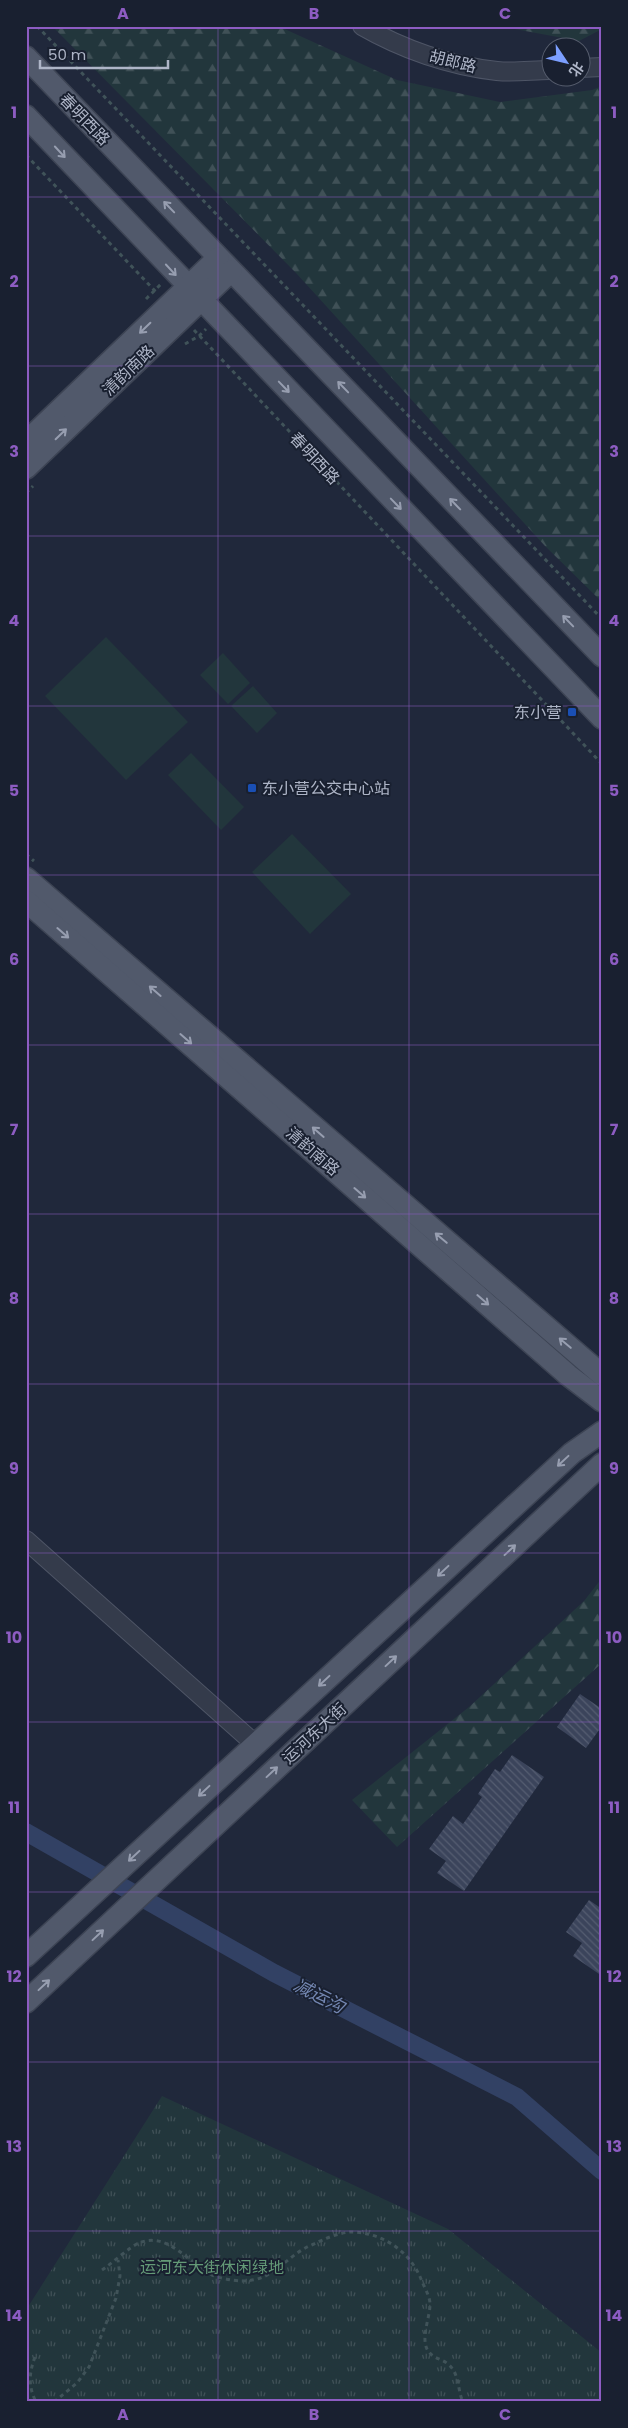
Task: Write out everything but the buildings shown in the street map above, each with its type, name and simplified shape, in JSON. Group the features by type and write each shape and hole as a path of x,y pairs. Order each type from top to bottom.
{"main road":[{"name":"春明西路","path":"26,57 602,656"},
{"name":"春明西路","path":"26,116 194,294 602,718"},
{"name":"清韵南路","path":"26,468 224,264"},
{"name":"清韵南路","path":"26,442 176,312"},
{"name":"清韵南路","path":"26,878 602,1375"},
{"name":"清韵南路","path":"26,901 553,1362 602,1401"},
{"name":"运河东大街","path":"32,1951 572,1453 602,1432"},
{"name":"运河东大街","path":"26,2002 602,1464"}],"street":[{"name":"胡郎路","path":"362,26 377,35 436,58 497,71 540,70"},
{"path":"26,1540 255,1744"}],"path":[{"name":"春明西路","path":"37,26 602,618"},
{"name":"春明西路","path":"26,154 602,764"},
{"path":"102,2270 139,2243 161,2241 213,2275 241,2281 264,2278 279,2270 299,2250 325,2239 348,2232 375,2235 401,2250 417,2270 430,2303 426,2329 427,2348 435,2359 448,2364 458,2376 458,2391 463,2402"},
{"path":"54,2402 77,2383 89,2366 116,2298 120,2276 118,2260"},
{"path":"35,2356 29,2374 31,2391 36,2402"}],"green space":[{"path":"52,26 278,26 397,80 500,102 592,90 602,86 602,602 545,546 296,273"},
{"path":"499,26 602,26 602,29 585,38 563,38"},
{"path":"106,637 188,722 126,780 45,696"},
{"path":"223,653 250,683 228,704 200,675"},
{"path":"253,686 277,713 257,733 231,706"},
{"path":"191,753 244,807 221,830 168,775"},
{"path":"292,834 351,894 310,934 252,872"},
{"path":"602,1578 602,1663 397,1847 352,1800 469,1707 584,1601"},
{"name":"运河东大街休闲绿地","path":"162,2096 448,2229 602,2353 602,2402 26,2402 26,2310"}],"waterway":[{"name":"减运沟","path":"26,1832 274,1973 517,2097 602,2171"}],"place":[{"name":"东小营","path":"572,712"},
{"name":"东小营公交中心站","path":"252,788"}]}
